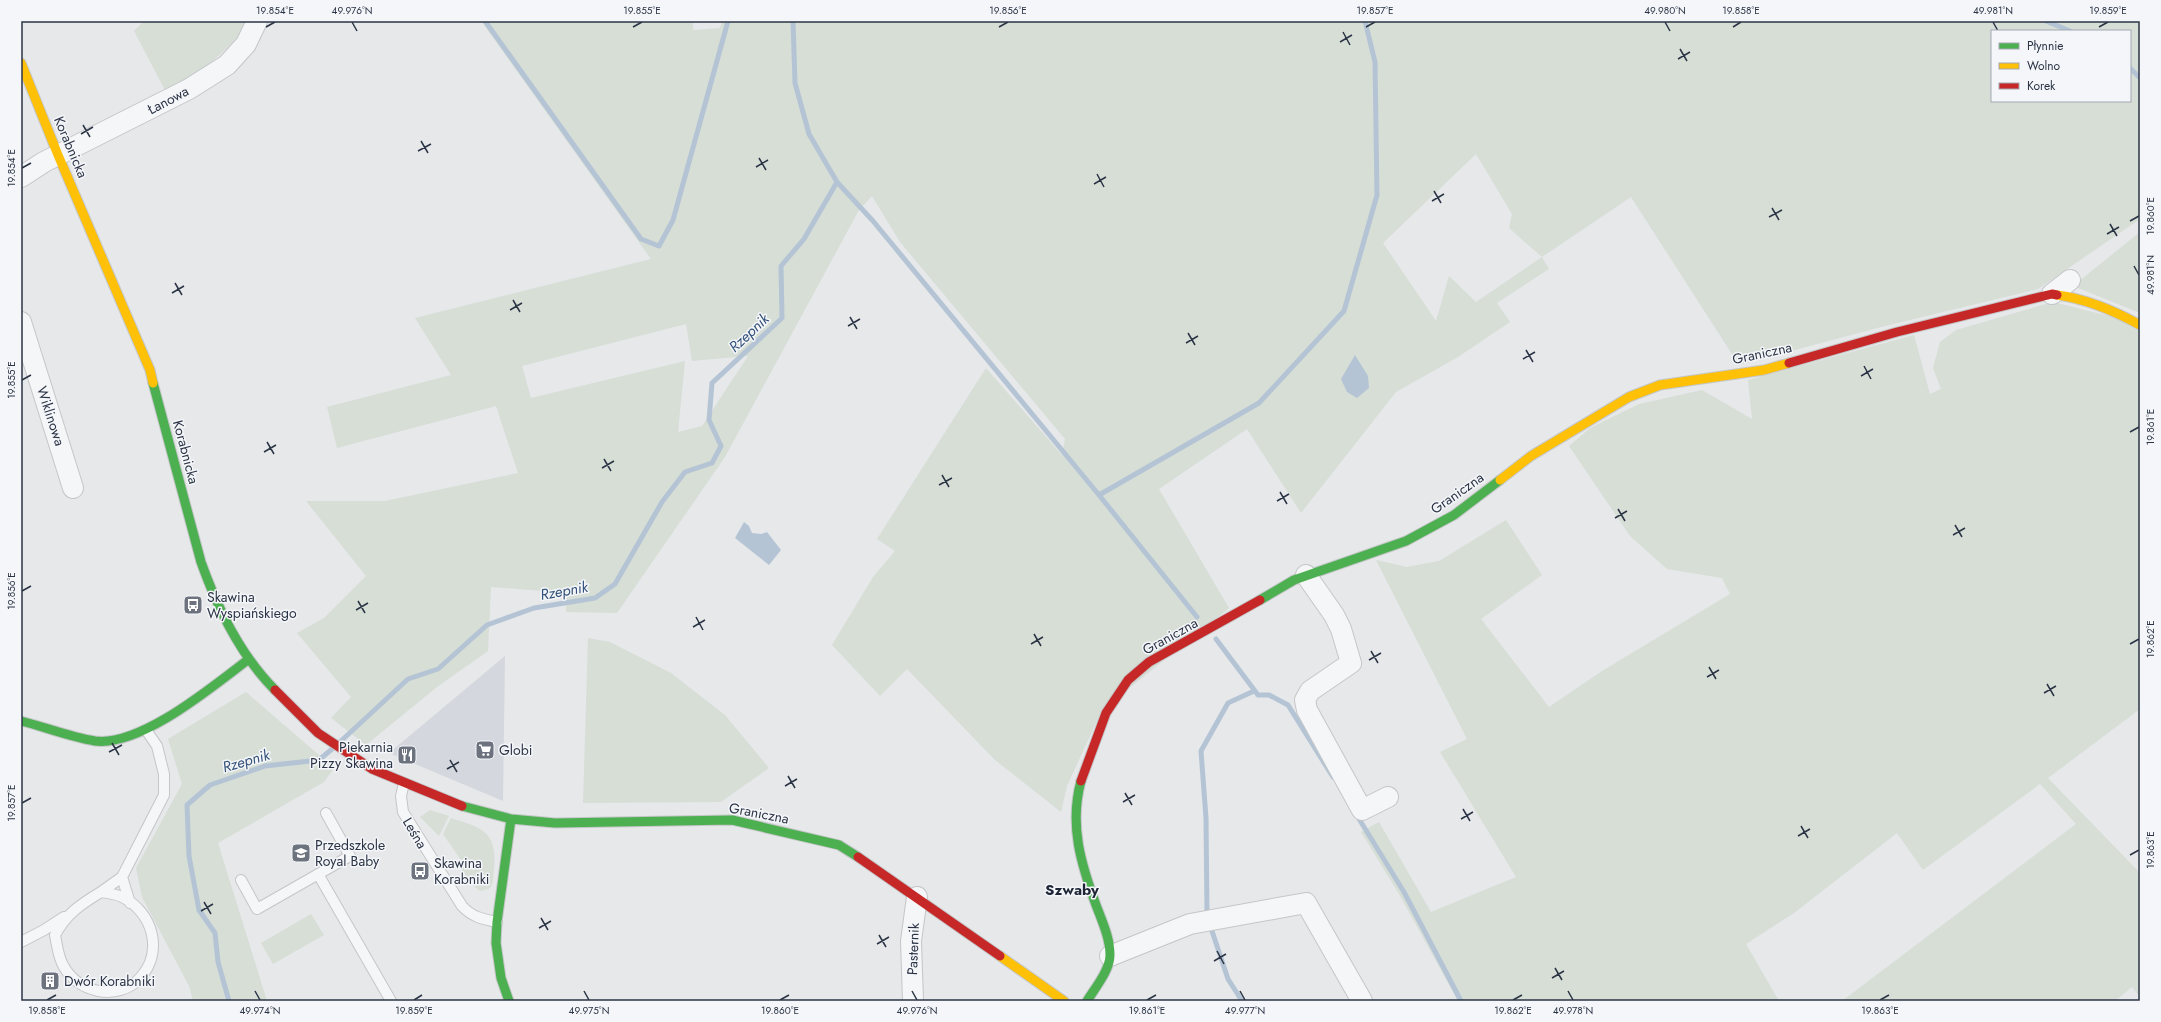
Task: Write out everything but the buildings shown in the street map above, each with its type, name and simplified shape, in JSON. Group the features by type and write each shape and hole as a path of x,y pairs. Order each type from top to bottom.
{"street":[{"name":"Łanowa","path":"58,155 151,110 189,89 227,65 246,44 257,21"},
{"name":"Korabnicka","path":"21,63 58,155 150,370 201,562 210,588 249,659 272,687 318,732 359,761 404,783"},
{"path":"21,177 58,155"},
{"path":"2052,294 2070,280"},
{"name":"Graniczna","path":"1087,1001 1103,976 1110,956 1105,929 1084,871 1076,835 1075,814 1082,777 1106,713 1128,680 1149,662 1215,627 1306,574 1406,541 1425,531 1454,515 1531,456 1629,397 1660,384 1764,370 1897,332 2052,294 2079,298 2116,312 2140,325"},
{"name":"Wiklinowa","path":"21,322 74,488"},
{"path":"1306,574 1334,615 1341,629 1351,663 1310,691 1305,700 1307,710 1362,810 1388,797"},
{"path":"21,722 96,741 123,738 146,730 196,698 249,659"},
{"name":"Graniczna","path":"404,783 454,804 511,819 555,822 732,820 839,845 917,897 1064,1001"},
{"path":"510,1001 501,978 498,959 497,922 511,819"},
{"name":"Pasternik","path":"913,1001 910,941 917,897"},
{"path":"1110,956 1190,924 1306,903 1362,1001"}],"lane":[{"path":"21,942 44,930 122,877 164,795 164,774 157,746 146,730"},
{"name":"Leśna","path":"404,783 401,796 402,812 462,906 469,913 479,918 497,922"},
{"path":"240,880 257,909 350,856 326,813"},
{"path":"318,874 391,1001"},
{"path":"122,877 130,903"},
{"path":"44,930 63,965 77,982 98,992 112,992 127,988 140,979 149,967 154,952 153,936 145,917 130,903 122,897 101,892"},
{"path":"63,965 55,936 62,923 72,911"}],"shaded area":[{"path":"144,21 250,21 231,44 212,62 167,94 134,31"},
{"path":"481,21 693,21 693,30 720,28 722,21 2140,21 2140,219 2038,289 1885,326 1739,365 1631,197 1542,257 1549,269 1497,303 1510,322 1458,357 1396,392 1301,513 1247,429 1159,489 1229,608 1102,710 1067,786 1061,812 995,760 907,669 880,696 832,645 873,577 895,551 877,539 986,368 1062,455 1065,439 900,242 872,196 859,210 725,457 617,613 566,612 567,593 491,587 488,651 437,687 366,745 331,718 351,697 297,633 324,618 366,576 306,501 385,501 518,473 496,406 337,448 327,407 451,375 415,318 651,259","holes":["1476,154 1512,214 1509,228 1542,257 1476,302 1449,276 1436,321 1383,243","686,324 692,361 748,356 702,426 678,432 685,361 531,398 522,366"]},
{"path":"2140,232 2140,313 2073,286"},
{"path":"2053,302 2117,318 2140,332 2140,709 2048,778 2140,873 2140,997 2132,987 2115,1001 1842,1001 2076,824 2040,784 1923,870 1897,833 1794,913 1746,944 1779,1001 1458,1001 1399,894 1361,832 1379,822 1431,912 1516,877 1440,752 1467,739 1376,560 1407,567 1439,561 1506,520 1542,575 1481,619 1549,707 1602,671 1730,594 1722,578 1667,569 1630,536 1569,446 1590,428 1639,404 1702,390 1752,419 1748,380 1914,335 1930,394 1941,389 1933,368 1940,342 1956,330"},
{"path":"588,638 610,642 671,673 725,715 769,768 721,802 583,803"},
{"path":"505,656 503,801 389,753"},
{"path":"246,692 334,768 324,782 218,843 267,1001 193,1001 189,986 142,897 136,868 182,784 168,739"},
{"path":"430,810 449,816 439,836 420,817"},
{"path":"451,818 479,828 490,839 493,846 494,868 492,884 489,889 480,891 474,886 461,869 465,866 443,834"},
{"path":"311,914 324,935 273,964 261,943"}],"water":[{"path":"1355,355 1368,376 1369,388 1357,398 1347,392 1341,379"},
{"path":"744,522 749,526 752,533 761,534 767,532 781,550 769,565 735,538"}],"waterway":[{"path":"485,21 641,239 659,246 673,220 728,21"},
{"name":"Rzepnik","path":"341,741 408,679 438,669 487,625 534,608 595,598 615,584 662,502 685,472 712,463 721,446 709,420 712,383 782,318 781,266 804,239 837,182 809,134 795,83 793,21"},
{"path":"1099,495 1259,403 1344,311 1377,195 1375,62 1365,21"},
{"path":"2046,21 2068,30"},
{"path":"2131,69 2140,78"},
{"path":"837,182 873,221 1099,495 1197,617"},
{"path":"1216,639 1258,695 1269,695 1288,705 1333,777"},
{"path":"1207,915 1206,818 1201,751 1228,703 1254,691"},
{"name":"Rzepnik","path":"229,1001 218,962 215,933 199,910 189,856 187,805 210,785 265,766 319,760 332,749"},
{"path":"1356,814 1404,892 1461,1001"},
{"path":"1210,925 1228,979 1242,1001"}],"traffic: fast":[{"path":"153,383 201,562 207,579 222,613 240,646 262,676 275,690"},
{"path":"1260,600 1294,580 1406,541 1454,515 1500,480"},
{"path":"21,721 95,741 113,740 133,735 176,712 249,659"},
{"path":"1081,781 1076,813 1078,844 1081,859 1103,923 1110,949 1108,967 1087,1001"},
{"path":"462,806 511,819 555,823 732,820 839,845 858,857"},
{"path":"509,1001 501,978 496,943 497,922 511,819"}],"traffic: slow":[{"path":"21,63 58,155 150,370 153,383"},
{"path":"2057,295 2079,299 2100,306 2140,325"},
{"path":"1500,480 1531,456 1629,397 1660,385 1764,370 1789,363"},
{"path":"1000,956 1064,1001"}],"traffic: jam":[{"path":"1789,363 1897,332 2052,294 2057,295"},
{"path":"1081,781 1106,713 1128,680 1149,662 1260,600"},
{"path":"275,690 318,733 372,769 462,806"},
{"path":"858,857 1000,956"}],"place":[{"name":"Skawina Wyspiańskiego","path":"193,605"},
{"name":"Globi","path":"485,750"},
{"name":"Piekarnia Pizzy Skawina","path":"407,755"},
{"name":"Przedszkole Royal Baby","path":"301,853"},
{"name":"Skawina Korabniki","path":"420,871"},
{"name":"Dwór Korabniki","path":"50,981"}],"district":[{"name":"Szwaby","path":"1072,890"}]}
